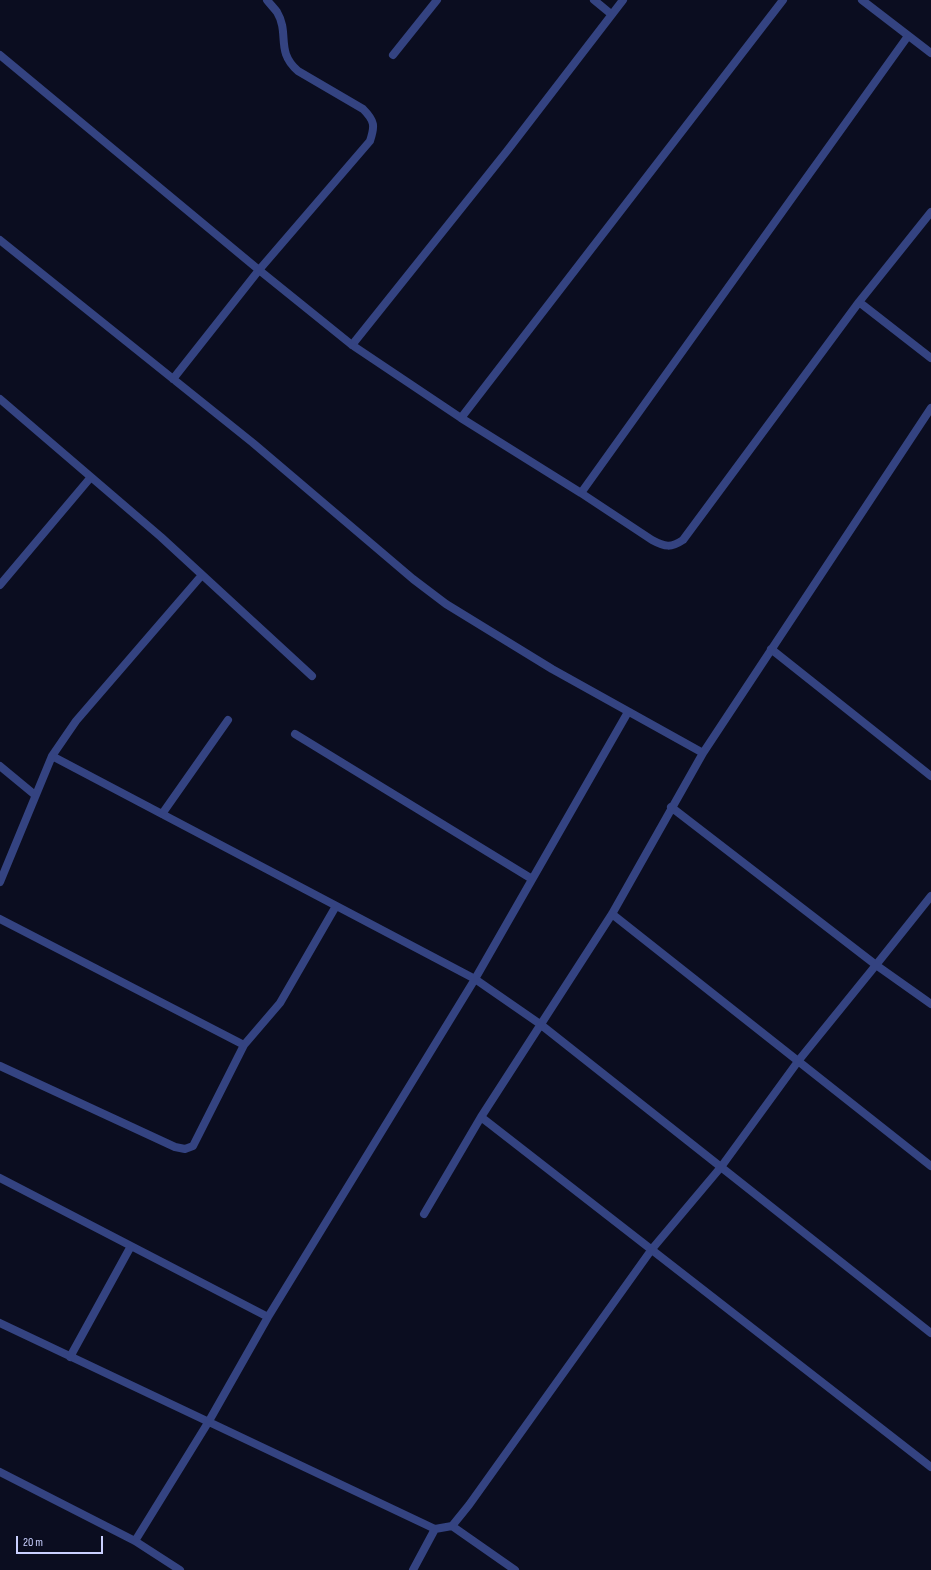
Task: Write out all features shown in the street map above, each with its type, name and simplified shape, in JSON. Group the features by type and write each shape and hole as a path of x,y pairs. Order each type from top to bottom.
{"street":[{"path":"173,379 259,270 370,141 374,129 372,117 363,109 298,71 286,58 282,25 277,12 267,0"},
{"path":"393,55 437,0"},
{"path":"594,0 611,14"},
{"path":"352,345 502,157 623,0"},
{"path":"461,418 783,0"},
{"path":"862,0 931,53"},
{"path":"581,493 908,36"},
{"path":"0,55 259,270 352,345 461,418 581,493 652,540 664,546 673,546 683,540 859,302 931,212"},
{"path":"0,240 253,444 413,579 446,604 552,669 703,753"},
{"path":"859,302 931,358"},
{"path":"0,399 202,575 312,676"},
{"path":"424,1214 540,1024 612,914 671,807 703,753 931,408"},
{"path":"0,586 91,477"},
{"path":"0,882 52,756 76,721 202,575"},
{"path":"771,649 931,776"},
{"path":"135,1542 209,1421 268,1317 475,979 628,712"},
{"path":"162,814 228,720"},
{"path":"295,734 532,879"},
{"path":"52,756 475,979 540,1024 931,1333"},
{"path":"0,766 35,796"},
{"path":"671,807 876,964 931,1004"},
{"path":"0,1322 435,1529 452,1526 469,1505 652,1249 721,1167 799,1060 931,896"},
{"path":"0,1066 175,1147 185,1149 193,1146 244,1045 280,1003 336,906"},
{"path":"612,914 799,1060 931,1166"},
{"path":"0,919 244,1045"},
{"path":"482,1117 931,1467"},
{"path":"0,1178 268,1317"},
{"path":"70,1356 131,1246"},
{"path":"0,1472 135,1542 180,1570"},
{"path":"452,1526 515,1570"},
{"path":"413,1570 435,1529"}]}
